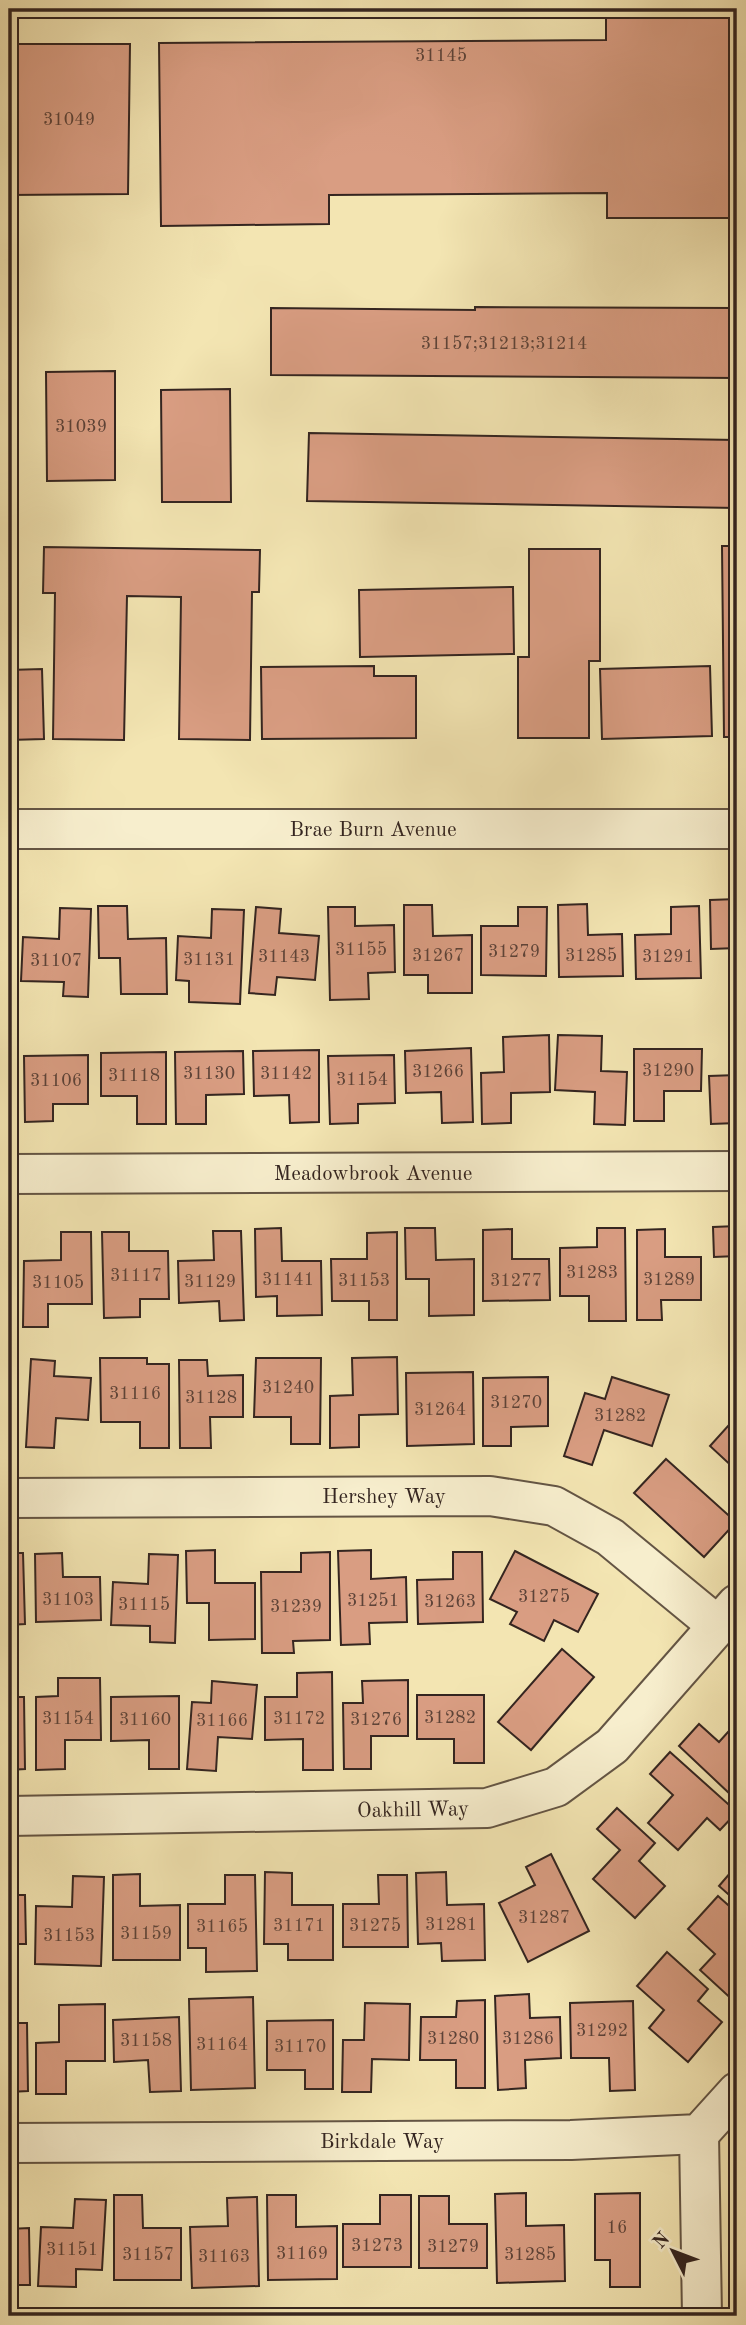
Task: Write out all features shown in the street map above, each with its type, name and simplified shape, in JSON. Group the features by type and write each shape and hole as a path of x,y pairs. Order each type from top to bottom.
{"street":[{"name":"Brae Burn Avenue","path":"9,829 737,829"},
{"name":"Meadowbrook Avenue","path":"9,1174 737,1171"},
{"name":"Hershey Way","path":"9,1498 490,1496 554,1506 610,1537 727,1615"},
{"name":"Oakhill Way","path":"9,1816 486,1808 556,1787 612,1746 727,1615"},
{"path":"702,2316 699,2134 737,2092"},
{"name":"Birkdale Way","path":"9,2143 572,2140 699,2134"}],"building":[{"path":"737,16 737,218 607,218 607,193 329,195 329,224 161,226 159,43 606,40 606,17"},
{"path":"9,44 130,44 128,194 9,195"},
{"path":"475,307 737,308 737,378 271,375 271,308 475,310"},
{"path":"115,371 115,480 47,481 46,372"},
{"path":"230,389 231,502 162,502 161,390"},
{"path":"309,433 737,440 737,508 307,501"},
{"path":"722,546 737,546 737,737 724,737"},
{"path":"44,547 260,550 259,592 252,592 250,740 179,739 181,597 127,596 124,740 53,739 55,593 43,593"},
{"path":"529,549 600,549 600,661 589,661 589,738 518,738 518,657 529,657"},
{"path":"513,587 514,654 360,657 359,590"},
{"path":"374,666 374,676 416,676 416,738 262,739 261,667"},
{"path":"710,666 712,736 602,739 600,669"},
{"path":"42,669 44,739 9,740 9,670"},
{"path":"737,899 737,948 711,949 710,900"},
{"path":"587,904 588,935 622,934 623,976 559,977 558,905"},
{"path":"404,905 432,905 433,936 472,935 472,993 428,993 428,975 404,975"},
{"path":"98,906 127,906 128,939 166,938 167,994 121,994 120,958 99,958"},
{"path":"699,906 701,978 636,979 635,935 671,934 671,907"},
{"path":"256,907 281,909 279,933 319,936 315,980 277,977 275,995 249,993"},
{"path":"328,907 355,907 355,926 394,925 395,972 368,973 369,999 330,1000"},
{"path":"518,907 547,907 546,976 481,975 481,926 518,926"},
{"path":"60,908 91,909 88,997 63,996 64,982 21,981 23,937 59,939"},
{"path":"212,909 244,910 240,1004 189,1002 189,981 176,980 178,936 211,938"},
{"path":"9,937 13,937 13,981 9,981"},
{"path":"549,1035 550,1092 511,1093 511,1123 482,1124 481,1073 504,1072 503,1037"},
{"path":"558,1035 602,1036 601,1071 627,1072 625,1125 594,1124 595,1092 555,1090"},
{"path":"471,1048 473,1122 442,1123 441,1092 406,1093 405,1051"},
{"path":"634,1049 702,1049 701,1091 664,1091 664,1121 634,1121"},
{"path":"319,1050 319,1122 290,1123 289,1095 254,1096 253,1051"},
{"path":"243,1051 244,1094 206,1095 206,1124 176,1124 175,1052"},
{"path":"166,1052 166,1124 137,1124 137,1096 101,1096 101,1053"},
{"path":"9,1053 13,1053 14,1126 9,1126"},
{"path":"88,1055 88,1104 53,1104 53,1121 25,1122 24,1056"},
{"path":"394,1055 395,1103 358,1104 358,1123 330,1124 328,1056"},
{"path":"737,1075 737,1123 711,1124 709,1076"},
{"path":"737,1226 737,1256 714,1257 713,1227"},
{"path":"281,1228 282,1261 321,1261 322,1315 277,1316 277,1296 256,1297 255,1229"},
{"path":"405,1228 435,1228 436,1260 474,1259 474,1315 429,1316 429,1279 406,1279"},
{"path":"597,1228 625,1228 626,1321 589,1321 589,1296 560,1296 560,1248 597,1247"},
{"path":"512,1229 512,1259 549,1259 550,1300 483,1301 483,1230"},
{"path":"665,1229 665,1257 701,1257 701,1300 661,1300 662,1320 637,1320 637,1230"},
{"path":"213,1231 241,1231 244,1320 220,1321 219,1301 179,1303 178,1261 214,1260"},
{"path":"61,1232 91,1232 92,1304 48,1304 48,1327 23,1327 24,1261 61,1260"},
{"path":"102,1232 129,1232 129,1251 168,1251 169,1299 140,1299 140,1317 104,1318"},
{"path":"397,1232 397,1320 369,1320 369,1301 332,1301 331,1259 367,1259 367,1233"},
{"path":"9,1261 15,1261 16,1317 9,1318"},
{"path":"397,1357 398,1414 359,1415 359,1447 330,1448 330,1396 353,1395 352,1358"},
{"path":"100,1358 147,1358 147,1364 169,1364 169,1448 140,1448 140,1422 101,1422"},
{"path":"256,1358 321,1358 320,1444 291,1444 291,1417 254,1417"},
{"path":"31,1359 55,1361 54,1376 91,1378 88,1420 56,1418 54,1448 26,1447"},
{"path":"179,1360 207,1360 208,1376 243,1375 243,1417 210,1417 211,1448 180,1448"},
{"path":"473,1372 474,1444 407,1446 406,1373"},
{"path":"9,1374 15,1374 17,1447 9,1448"},
{"path":"548,1377 548,1426 511,1427 511,1446 483,1446 483,1378"},
{"path":"612,1377 669,1395 652,1446 604,1430 592,1465 564,1456 585,1393 605,1399"},
{"path":"737,1416 737,1471 710,1446"},
{"path":"666,1459 736,1522 704,1557 634,1493"},
{"path":"215,1550 215,1583 255,1583 255,1639 209,1640 209,1603 187,1603 186,1551"},
{"path":"371,1550 371,1579 406,1577 407,1622 369,1623 370,1644 341,1645 338,1551"},
{"path":"515,1551 598,1594 578,1632 554,1620 544,1641 510,1624 517,1612 490,1599"},
{"path":"330,1552 330,1640 293,1641 294,1653 262,1653 261,1572 301,1572 301,1553"},
{"path":"453,1552 482,1552 483,1622 418,1624 417,1580 453,1579"},
{"path":"9,1553 23,1553 25,1624 9,1625"},
{"path":"62,1553 63,1577 100,1577 101,1620 36,1622 35,1554"},
{"path":"149,1554 178,1555 175,1643 150,1642 150,1626 111,1625 113,1582 148,1584"},
{"path":"562,1649 594,1677 531,1750 498,1722"},
{"path":"332,1672 333,1770 303,1770 303,1739 265,1740 265,1697 297,1697 297,1673"},
{"path":"58,1678 100,1678 101,1740 65,1740 65,1769 36,1770 36,1697 58,1696"},
{"path":"408,1680 408,1736 371,1736 371,1769 344,1769 343,1703 363,1703 362,1681"},
{"path":"212,1681 257,1685 252,1739 218,1737 216,1771 187,1769 192,1702 211,1703"},
{"path":"417,1695 484,1695 484,1763 454,1763 454,1739 417,1739"},
{"path":"179,1696 179,1769 149,1769 149,1740 111,1741 111,1697"},
{"path":"9,1697 24,1697 25,1769 9,1770"},
{"path":"737,1722 737,1787 730,1794 679,1746 699,1724 719,1742"},
{"path":"670,1752 737,1812 720,1830 707,1818 678,1850 648,1823 673,1795 650,1774"},
{"path":"617,1808 655,1843 639,1861 665,1886 635,1918 593,1879 620,1850 597,1829"},
{"path":"551,1854 589,1931 528,1962 499,1903 535,1885 526,1867"},
{"path":"737,1865 737,1902 719,1886"},
{"path":"265,1872 292,1873 292,1905 333,1905 333,1960 288,1960 288,1944 264,1944"},
{"path":"446,1872 447,1905 484,1904 485,1960 442,1961 441,1943 418,1944 416,1873"},
{"path":"140,1874 140,1906 180,1905 180,1960 113,1960 113,1875"},
{"path":"225,1875 255,1875 257,1971 206,1972 206,1948 188,1948 188,1904 225,1904"},
{"path":"378,1875 407,1875 408,1947 343,1947 343,1904 379,1904"},
{"path":"73,1876 104,1877 101,1966 35,1964 36,1906 72,1907"},
{"path":"9,1895 25,1895 26,1944 9,1944"},
{"path":"718,1896 737,1913 737,2004 700,1970 715,1954 688,1929"},
{"path":"667,1952 708,1989 698,2001 722,2022 688,2062 649,2028 664,2010 637,1986"},
{"path":"529,1994 530,2018 560,2017 561,2058 525,2060 526,2088 498,2090 495,1996"},
{"path":"253,1997 255,2088 191,2090 189,1999"},
{"path":"485,2000 485,2088 456,2088 456,2060 420,2060 421,2017 456,2017 457,2001"},
{"path":"633,2001 635,2090 610,2091 609,2058 571,2058 570,2003"},
{"path":"365,2003 410,2004 409,2060 372,2059 371,2092 342,2092 343,2040 364,2040"},
{"path":"105,2004 105,2061 66,2061 66,2094 36,2094 36,2043 59,2042 59,2005"},
{"path":"179,2017 181,2091 150,2092 148,2060 114,2062 113,2020"},
{"path":"333,2020 333,2089 305,2089 305,2070 267,2070 267,2021"},
{"path":"9,2023 27,2023 28,2091 9,2092"},
{"path":"526,2193 526,2226 564,2225 565,2281 497,2283 495,2194"},
{"path":"640,2193 640,2287 610,2287 610,2260 595,2260 595,2194"},
{"path":"114,2195 142,2195 143,2228 181,2228 181,2280 114,2280"},
{"path":"267,2195 296,2195 296,2227 337,2226 337,2279 268,2280"},
{"path":"380,2195 411,2195 411,2267 343,2267 343,2224 380,2224"},
{"path":"419,2196 449,2196 449,2224 487,2224 487,2268 419,2268"},
{"path":"257,2197 259,2286 192,2288 190,2227 228,2226 227,2198"},
{"path":"75,2199 106,2200 102,2270 76,2269 76,2287 38,2286 41,2227 73,2228"},
{"path":"29,2228 30,2285 9,2285 9,2229"}]}
